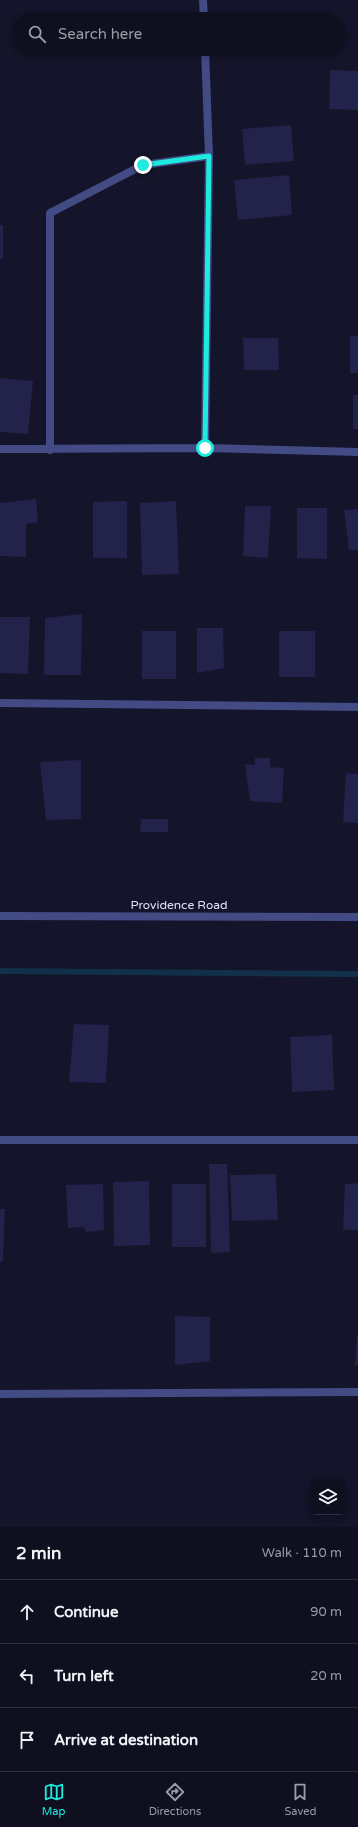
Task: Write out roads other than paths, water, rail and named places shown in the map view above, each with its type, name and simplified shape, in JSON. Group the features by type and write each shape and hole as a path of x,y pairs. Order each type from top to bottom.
{"street":[{"path":"203,0 204,12"},
{"path":"205,56 209,156 205,448"},
{"path":"50,450 50,213 143,165 209,156"},
{"path":"0,450 205,448 358,452"},
{"path":"0,704 358,707"},
{"name":"Providence Road","path":"0,916 358,918"},
{"path":"0,1140 358,1140"},
{"path":"0,1394 358,1392"}],"waterway":[{"path":"0,971 358,974"}]}
